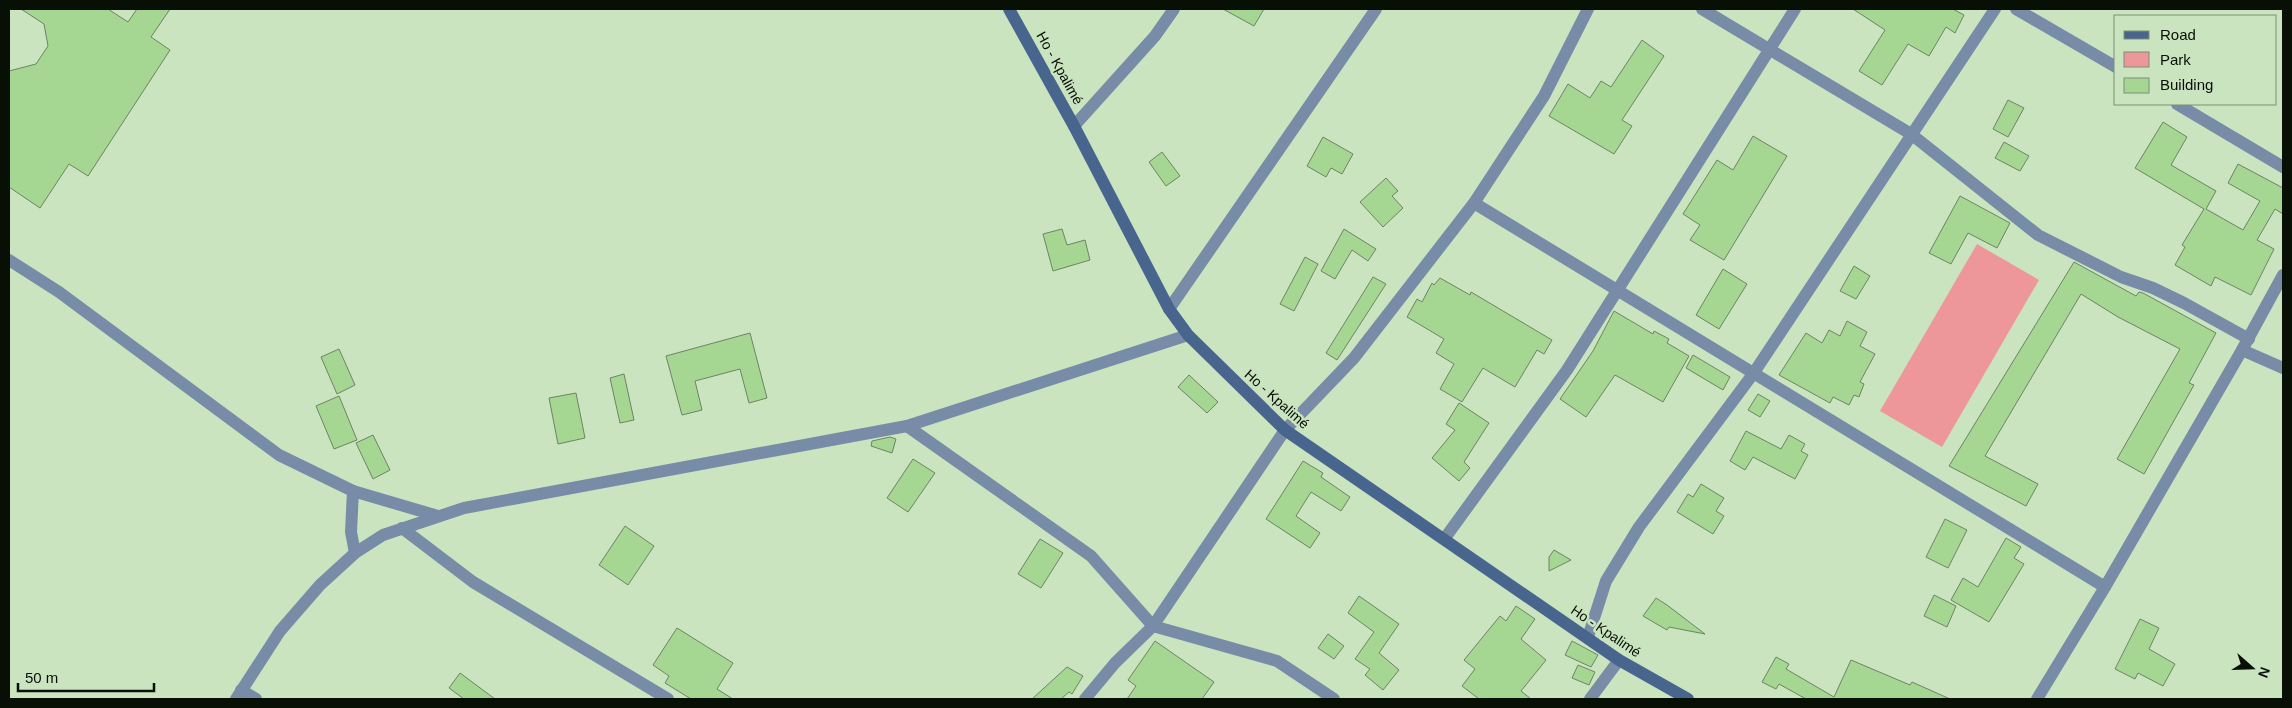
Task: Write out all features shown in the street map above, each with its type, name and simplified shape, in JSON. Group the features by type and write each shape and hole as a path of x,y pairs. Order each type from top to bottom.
{"main road":[{"name":"Ho - Kpalimé","path":"1009,9 1074,126 1169,309 1188,335 1285,430 1445,538 1506,583 1588,637 1619,660 1688,699"}],"street":[{"path":"1074,126 1155,36 1174,9"},
{"path":"1169,309 1376,9"},
{"path":"1084,699 1115,663 1152,626 1285,430 1354,358 1474,203 1544,96 1588,9"},
{"path":"1702,9 1911,134 2038,235 2120,277 2153,288 2184,303 2249,339"},
{"path":"1445,538 1568,370 1795,9"},
{"path":"1588,637 1606,581 1639,528 1753,374 1995,9"},
{"path":"2016,9 2114,67"},
{"path":"2179,105 2283,166"},
{"path":"1474,203 2105,587"},
{"path":"9,260 59,292 279,455 353,491 438,516"},
{"path":"2037,699 2105,587 2249,339 2283,275"},
{"path":"256,699 238,694 280,630 320,585 355,553 383,535 464,508 907,426 1188,335"},
{"path":"2242,350 2283,368"},
{"path":"907,426 1091,556 1152,626 1277,661 1334,699"},
{"path":"353,491 351,532 355,553"},
{"path":"402,528 473,582 668,699"},
{"path":"1590,699 1619,660"}],"green space":[{"path":"1977,244 2039,280 1942,447 1880,411"}],"building":[{"path":"21,9 108,9 128,22 137,9 170,9 151,37 170,50 88,176 69,164 40,208 9,187 9,71 36,64 48,46 44,24"},
{"path":"1223,9 1264,9 1254,26"},
{"path":"1853,9 1953,9 1964,15 1955,33 1946,27 1929,56 1908,44 1882,85 1859,71 1885,30"},
{"path":"1642,40 1664,56 1622,120 1632,126 1614,154 1549,116 1568,84 1590,98 1601,81 1611,87"},
{"path":"2008,100 2024,108 2008,137 1993,129"},
{"path":"2163,122 2187,137 2171,165 2216,191 2206,209 2243,230 2260,201 2228,183 2238,164 2283,188 2283,214 2275,209 2257,240 2274,249 2251,295 2215,277 2211,286 2175,265 2185,247 2182,245 2204,209 2135,168"},
{"path":"1753,136 1787,156 1724,260 1690,240 1700,225 1683,214 1717,160 1733,170"},
{"path":"1323,137 1353,154 1342,174 1331,168 1326,177 1307,166"},
{"path":"2004,142 2029,156 2020,171 1995,158"},
{"path":"1162,152 1180,176 1166,186 1149,162"},
{"path":"1386,178 1398,191 1392,196 1403,208 1383,227 1360,202"},
{"path":"1960,196 2010,223 1997,248 1968,233 1951,264 1929,253"},
{"path":"1062,229 1067,245 1085,240 1090,260 1053,271 1043,234"},
{"path":"1344,229 1376,249 1368,261 1352,250 1335,279 1321,271"},
{"path":"1305,257 1318,264 1294,311 1280,304"},
{"path":"2074,262 2136,296 2139,292 2143,293 2216,333 2189,383 2194,385 2144,474 2117,459 2180,349 2118,317 2081,294 1985,456 2038,484 2026,506 1949,466"},
{"path":"1854,266 1870,276 1856,299 1840,291"},
{"path":"1723,269 1747,284 1719,329 1696,315"},
{"path":"1373,277 1386,284 1337,360 1326,353"},
{"path":"1440,278 1470,295 1471,292 1552,340 1544,354 1537,350 1515,387 1483,368 1462,402 1440,389 1454,364 1436,353 1444,339 1407,317 1417,299 1422,302 1432,283 1434,285"},
{"path":"1614,311 1653,334 1654,331 1669,339 1667,343 1689,356 1663,402 1615,375 1586,417 1560,399 1593,351"},
{"path":"1847,321 1867,332 1860,346 1875,354 1860,382 1864,384 1859,397 1854,395 1849,405 1833,397 1830,403 1779,375 1806,333 1822,343 1829,330 1840,336"},
{"path":"750,333 767,398 749,403 740,369 695,381 702,410 682,415 666,356"},
{"path":"339,349 355,385 337,394 321,357"},
{"path":"1693,355 1730,377 1723,390 1686,368"},
{"path":"624,374 634,420 620,423 610,378"},
{"path":"1189,375 1218,402 1207,413 1178,387"},
{"path":"576,393 585,438 558,444 549,398"},
{"path":"1758,394 1770,401 1760,417 1748,410"},
{"path":"339,396 357,440 334,449 316,406"},
{"path":"1459,403 1489,423 1464,462 1470,468 1459,481 1432,458 1455,430 1446,424"},
{"path":"1746,431 1781,449 1789,435 1805,444 1801,451 1808,455 1795,479 1753,457 1745,470 1730,461"},
{"path":"373,435 390,470 373,479 356,443"},
{"path":"890,437 896,439 892,453 871,446 872,441"},
{"path":"913,459 935,473 908,512 887,498"},
{"path":"1303,461 1323,473 1321,477 1350,497 1341,511 1311,492 1296,516 1320,533 1310,548 1266,519"},
{"path":"1701,484 1724,498 1716,511 1724,516 1713,534 1677,512 1688,494 1693,497"},
{"path":"1945,519 1967,530 1948,568 1926,557"},
{"path":"625,526 654,546 628,585 599,565"},
{"path":"2006,538 2021,547 2014,558 2024,564 1989,622 1951,600 1963,578 1978,587"},
{"path":"1040,539 1063,553 1041,588 1018,574"},
{"path":"1554,550 1571,560 1549,571 1549,557"},
{"path":"1934,595 1956,606 1947,627 1924,616"},
{"path":"1359,596 1399,624 1379,653 1399,670 1383,690 1365,675 1370,669 1355,659 1374,632 1348,613"},
{"path":"1656,598 1705,634 1669,627 1667,630 1643,616"},
{"path":"1516,606 1535,619 1521,639 1546,660 1521,691 1531,699 1479,699 1462,686 1475,669 1464,660 1500,616 1506,621"},
{"path":"2140,619 2159,628 2149,649 2175,664 2163,686 2138,673 2135,679 2115,669"},
{"path":"677,628 733,663 717,689 733,699 691,699 665,683 669,676 653,665"},
{"path":"1328,634 1344,646 1334,659 1318,648"},
{"path":"1155,641 1214,682 1202,699 1127,699 1136,686 1128,680"},
{"path":"1572,641 1598,655 1591,667 1565,655"},
{"path":"1776,657 1789,664 1786,669 1834,697 1851,660 1910,685 1912,682 1950,699 1806,699 1779,684 1776,689 1762,682"},
{"path":"1578,665 1595,672 1589,685 1572,678"},
{"path":"1067,667 1083,676 1072,694 1069,692 1061,699 1032,699"},
{"path":"460,673 495,699 464,699 449,688"}]}
